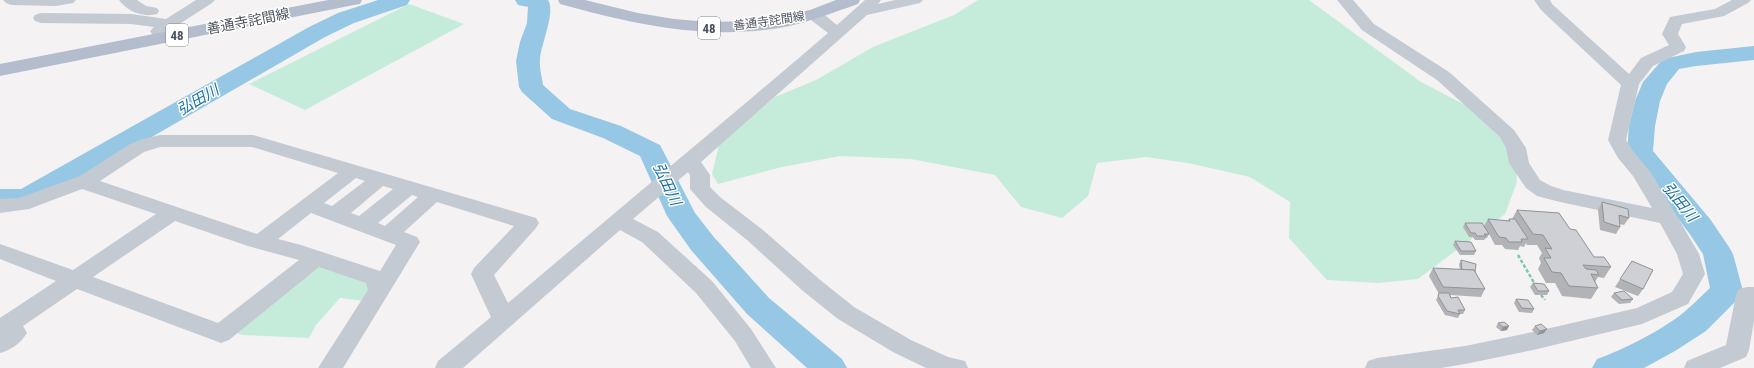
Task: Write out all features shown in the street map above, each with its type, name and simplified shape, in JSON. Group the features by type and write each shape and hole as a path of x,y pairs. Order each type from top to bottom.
{"main road":[{"name":"善通寺詫間線","path":"0,70 354,0"},
{"name":"善通寺詫間線","path":"566,0 641,20 679,26 713,28 785,22 813,14 862,4"}],"street":[{"path":"11,0 68,0"},
{"path":"127,0 142,10 151,11"},
{"path":"139,43 207,0"},
{"path":"447,368 655,189 687,164 836,33 862,4 915,0"},
{"path":"1345,0 1368,27 1443,76 1507,134 1516,148 1519,163 1533,184 1544,191 1560,196 1668,218"},
{"path":"1542,0 1546,7 1630,84"},
{"path":"1377,368 1471,362 1533,341 1642,315 1680,298 1694,274 1688,254 1641,173 1625,154 1617,140 1630,84 1647,62 1678,47 1670,34 1676,20 1718,13 1743,0"},
{"path":"813,14 836,33"},
{"path":"41,18 131,19 168,24"},
{"path":"0,206 22,204 82,182 111,166 137,148 150,143 160,141 253,141 529,223 482,274 504,319"},
{"path":"687,164 700,175 700,189 713,202 840,308 902,346 943,365 956,368"},
{"path":"260,242 354,170"},
{"path":"335,215 381,178"},
{"path":"82,182 260,242 294,250 376,278 379,290"},
{"path":"362,225 409,187"},
{"path":"388,235 434,194"},
{"path":"308,205 409,242 330,368"},
{"path":"1,333 75,279 172,213"},
{"path":"619,221 650,237 704,287 742,335 764,368"},
{"path":"0,251 221,334 316,258"},
{"path":"1696,368 1737,350 1747,295 1754,295"}],"path":[{"path":"1518,255 1536,288"},
{"path":"1541,295 1545,300"}],"green space":[{"path":"978,0 1309,0 1421,82 1469,107 1503,132 1515,152 1517,182 1505,214 1418,279 1378,283 1327,280 1289,238 1290,202 1250,177 1188,163 1146,157 1097,163 1088,196 1062,218 1021,207 995,175 911,159 840,156 782,167 718,184 712,174 719,145 775,97 816,80 873,47 954,15"},
{"path":"409,4 464,24 305,110 249,84"},
{"path":"321,266 372,282 364,301 340,298 316,325 309,338 243,335 233,332 310,269"}],"building":[{"path":"1602,202 1628,209 1629,218 1619,215 1620,227 1604,222"},
{"path":"1517,210 1559,213 1570,229 1576,230 1594,257 1604,257 1611,267 1583,265 1586,269 1596,270 1599,275 1591,274 1598,288 1569,286 1561,273 1552,272 1544,258 1551,258 1545,248 1552,249 1543,235 1533,234"},
{"path":"1488,219 1510,221 1509,219 1515,219 1528,239 1521,239 1522,242 1509,242 1506,238 1499,237"},
{"path":"1465,223 1482,223 1489,234 1484,234 1486,236 1477,236 1475,233 1471,233"},
{"path":"1455,241 1471,242 1476,251 1461,251"},
{"path":"1461,260 1476,264 1475,272 1474,270 1462,270"},
{"path":"1632,261 1653,270 1643,289 1620,279"},
{"path":"1433,268 1474,270 1485,289 1443,287"},
{"path":"1533,283 1544,284 1549,291 1538,291"},
{"path":"1624,291 1633,299 1622,300 1614,293"},
{"path":"1439,293 1449,293 1451,298 1458,297 1465,310 1458,310 1460,314 1447,311 1438,296"},
{"path":"1516,299 1528,300 1534,309 1522,308"},
{"path":"1504,322 1509,326 1503,327 1498,323"},
{"path":"1541,324 1547,329 1540,331 1535,326"}],"waterway":[{"name":"弘田川","path":"0,198 26,198 317,32 346,18 399,0"},
{"name":"弘田川","path":"526,0 539,3 538,23 531,42 528,61 531,87 561,114 612,132 651,151 682,216 702,243 758,306 830,368"},
{"name":"弘田川","path":"1609,368 1614,368 1663,342 1694,322 1727,291 1718,254 1700,226 1640,152 1643,117 1650,93 1656,82 1671,64 1696,59 1754,53"}]}
